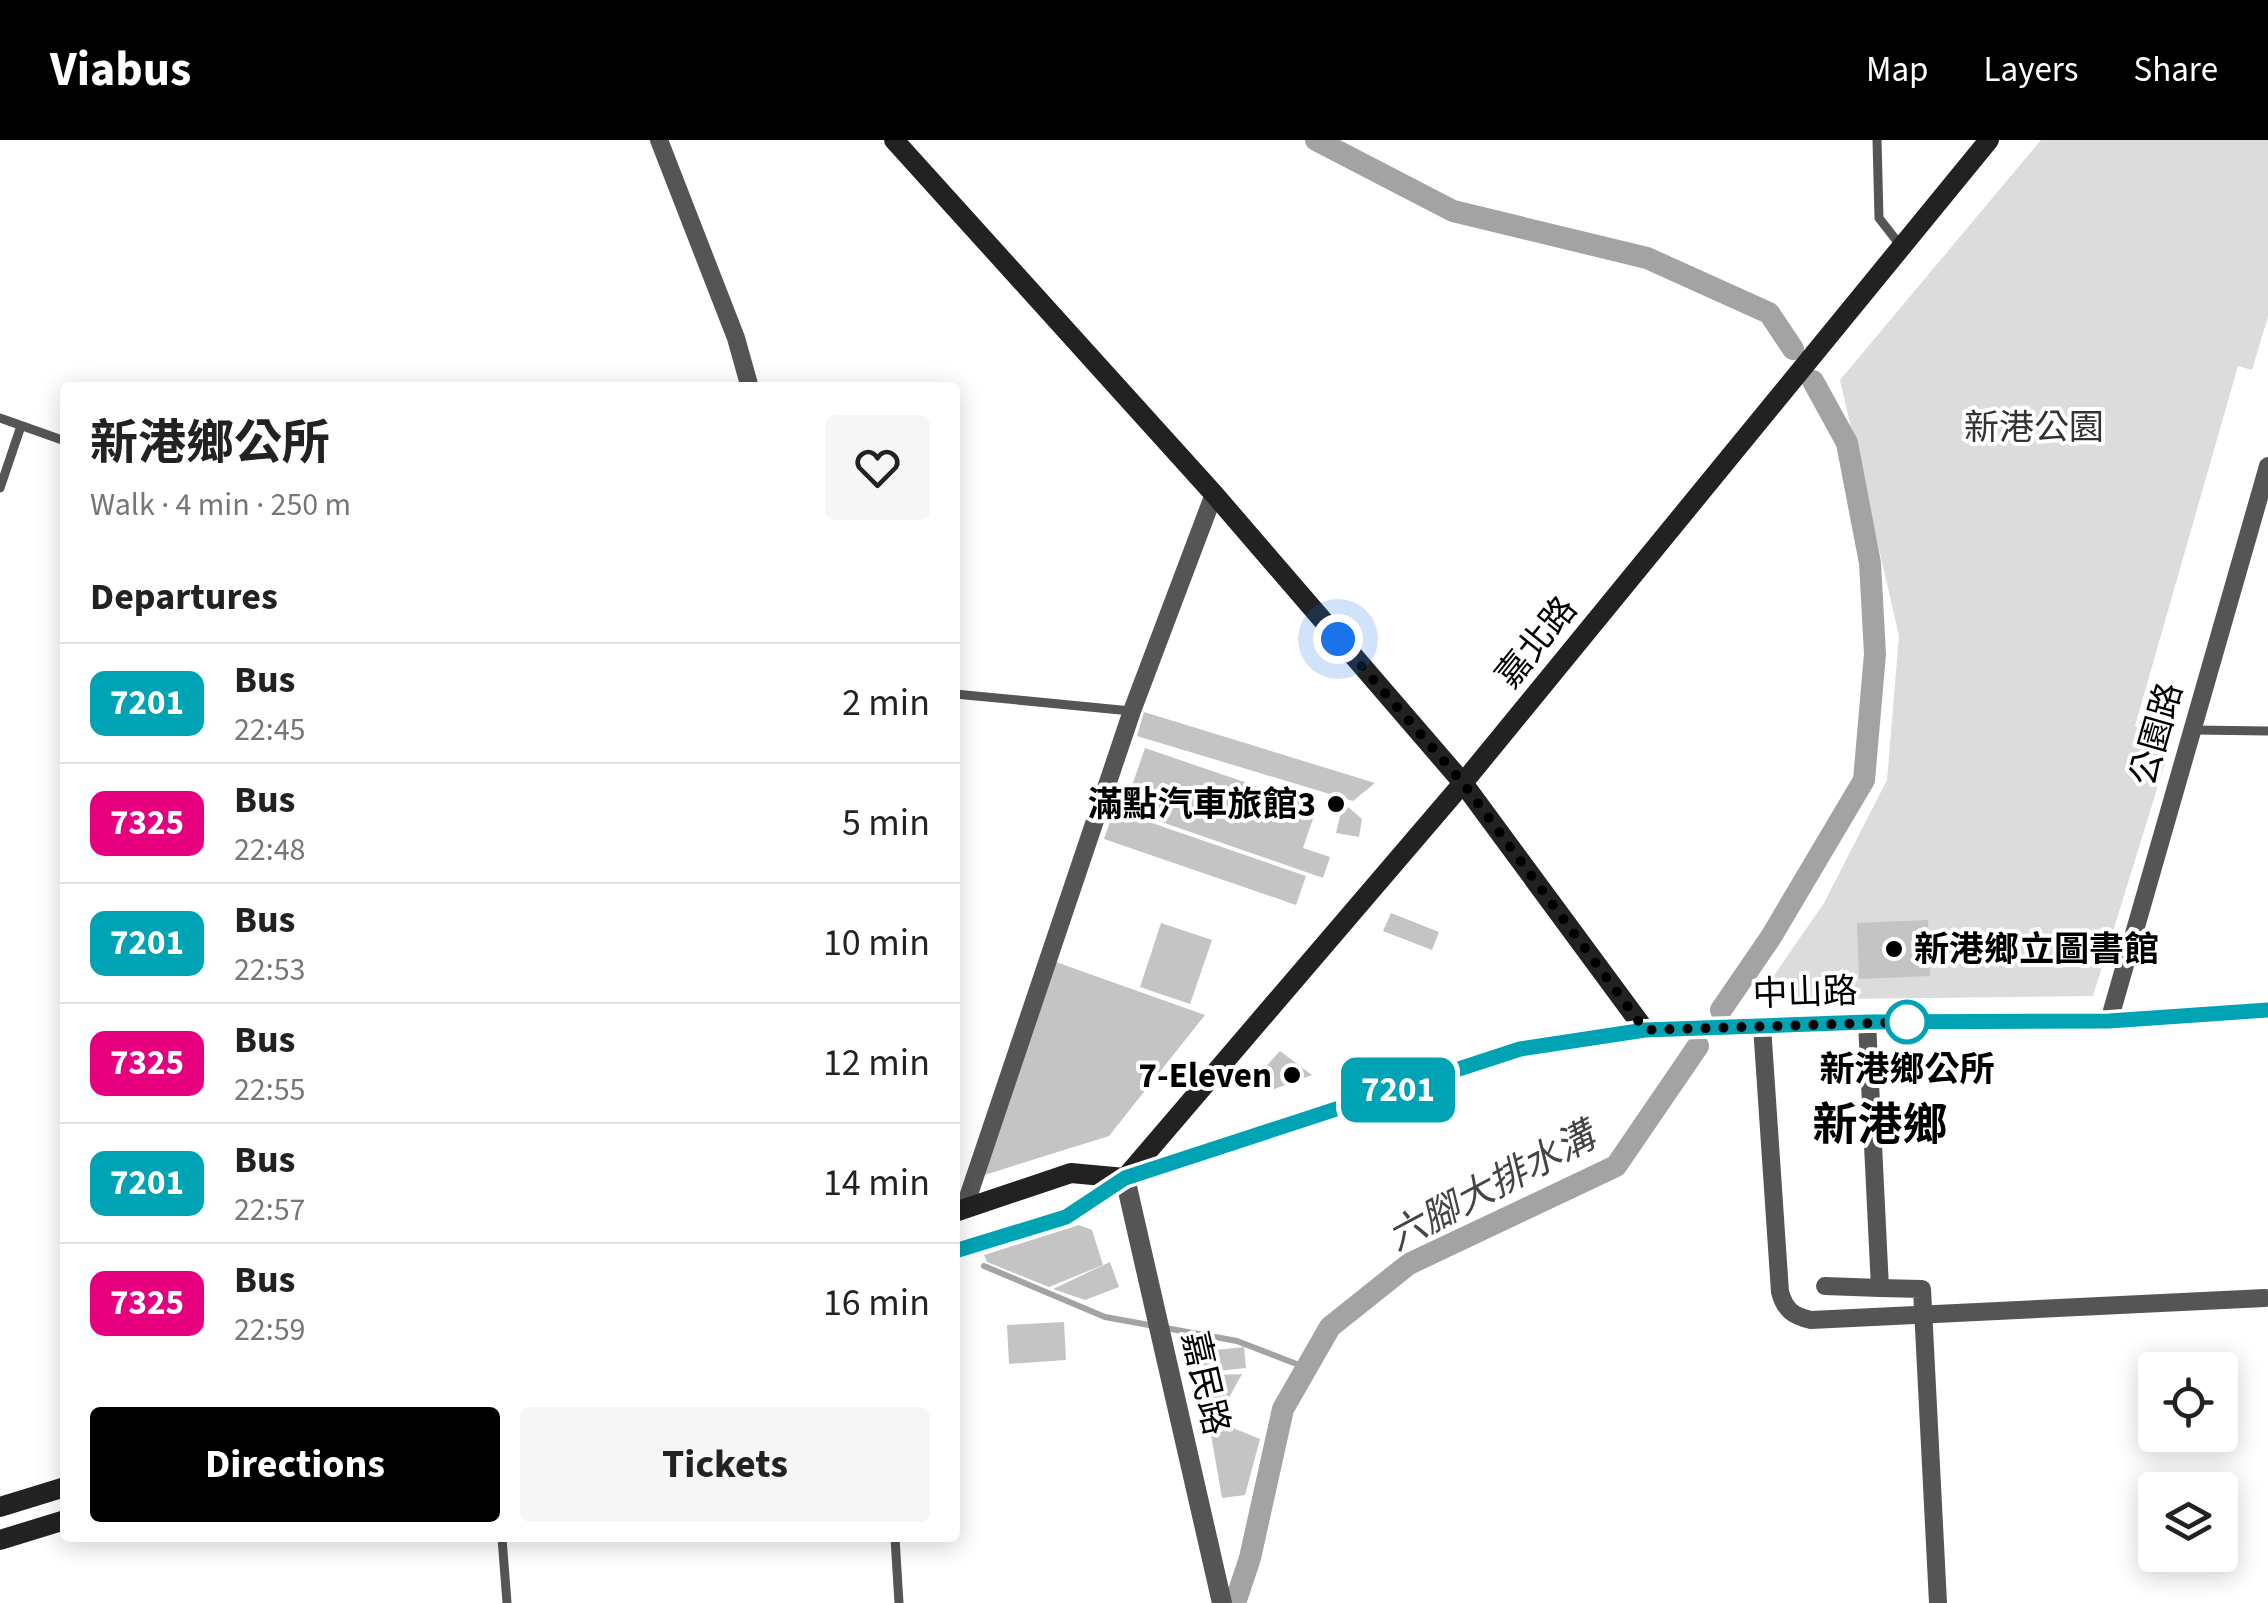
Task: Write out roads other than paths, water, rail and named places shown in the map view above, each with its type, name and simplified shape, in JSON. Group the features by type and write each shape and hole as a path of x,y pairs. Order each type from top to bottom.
{"main road":[{"path":"894,140 1214,494 1463,783 1645,1030"},
{"name":"嘉北路","path":"960,1249 1066,1217 1125,1178 1463,783 1989,140"},
{"name":"中山路","path":"1645,1030 1867,1022 2109,1021 2268,1010"},
{"path":"960,1210 1072,1173 1125,1178"},
{"path":"0,1507 60,1489"},
{"path":"0,1540 60,1522"}],"street":[{"path":"659,140 736,338 748,382"},
{"name":"公園路","path":"2109,1021 2268,466"},
{"path":"960,1210 1132,711 1214,494"},
{"path":"2248,532 2268,530"},
{"path":"1867,1022 1880,1288"},
{"path":"1762,1026 1784,1305 1799,1318 2267,1297"},
{"path":"1125,1178 1520,1049 1645,1030"},
{"name":"嘉民路","path":"1125,1178 1222,1603"},
{"path":"1825,1286 1922,1289 1938,1603"}],"lane":[{"path":"1877,140 1879,218 1900,246"},
{"path":"0,418 60,439"},
{"path":"0,488 22,426"},
{"path":"960,694 1132,711"},
{"path":"2191,730 2268,732"},
{"path":"502,1542 507,1603"},
{"path":"895,1542 899,1603"}],"waterway":[{"name":"六腳大排水溝","path":"1316,140 1453,211 1647,258 1769,313 1793,349"},
{"name":"六腳大排水溝","path":"1721,1010 1771,937 1864,780 1875,654 1870,563 1847,443 1813,381"},
{"name":"六腳大排水溝","path":"1235,1603 1250,1558 1283,1409 1330,1327 1409,1264 1616,1166 1698,1046"},
{"path":"984,1266 1105,1317 1237,1341 1307,1368"}],"place":[{"name":"滿點汽車旅館3","path":"1336,804"},
{"name":"新港鄉立圖書館","path":"1894,949"},
{"name":"新港鄉公所","path":"1907,1022"},
{"name":"7-Eleven","path":"1292,1075"}],"district":[{"name":"新港鄉","path":"1880,1124"}],"park label":[{"name":"新港公園","path":"2034,427"}]}
